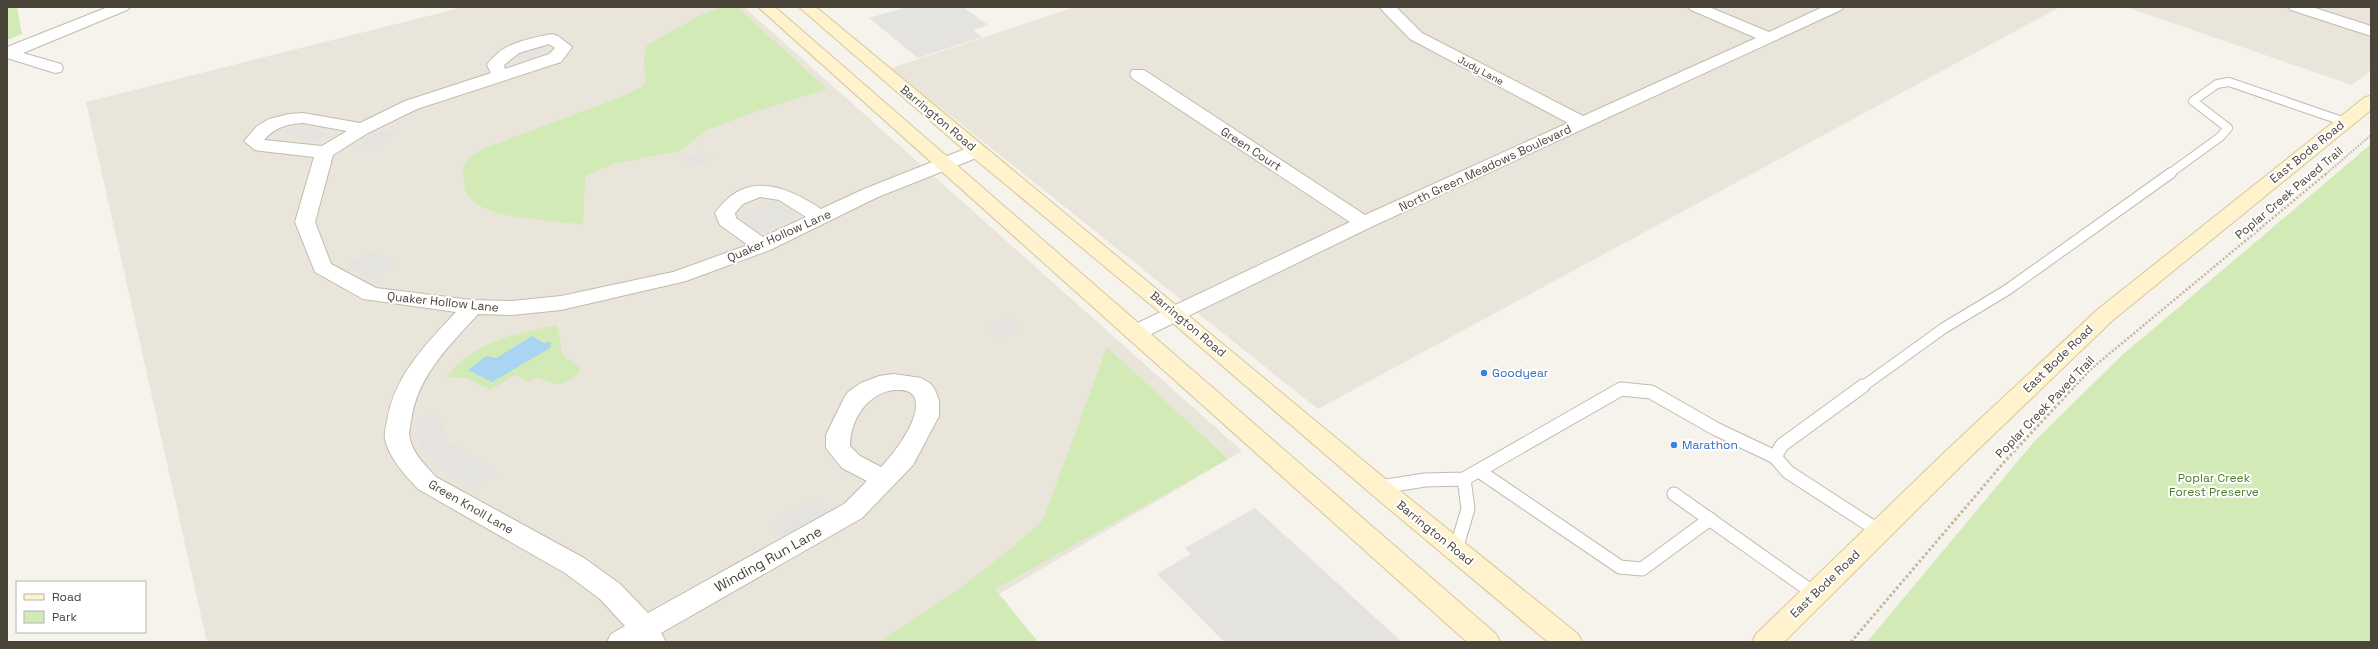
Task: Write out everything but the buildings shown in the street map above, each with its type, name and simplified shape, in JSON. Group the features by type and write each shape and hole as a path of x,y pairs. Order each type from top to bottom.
{"main road":[{"path":"766,7 945,164 1288,470 1486,642"},
{"name":"Barrington Road","path":"807,7 977,151 1176,314 1379,487 1568,642"},
{"name":"East Bode Road","path":"1766,642 1879,531 2105,315 2371,100"}],"street":[{"path":"7,53 122,7"},
{"name":"Judy Lane","path":"1386,7 1416,36 1582,123"},
{"path":"1696,7 1768,37"},
{"name":"North Green Meadows Boulevard","path":"1135,333 1364,223 1836,7"},
{"path":"2296,7 2371,30"},
{"path":"7,53 55,68"},
{"name":"Green Court","path":"1138,74 1364,223"},
{"path":"362,129 316,118 301,117 285,119 267,126 253,140 260,146 325,152 362,129 411,105 502,76"},
{"name":"Quaker Hollow Lane","path":"325,152 305,222 322,268 371,294 472,307 512,308 561,303 680,276 763,246 871,193 977,151"},
{"path":"763,246 727,221 725,213 731,202 743,196 774,192 785,196 821,218"},
{"name":"Green Knoll Lane","path":"472,307 424,362 405,391 398,411 397,440 409,464 427,482 576,566 624,605 648,635"},
{"name":"Winding Run Lane","path":"648,635 853,511 885,480"},
{"path":"621,642 648,635"}],"lane":[{"path":"1776,457 1782,445 1908,353 1944,328 2007,290 2220,138 2228,128 2223,120 2200,109 2193,101 2217,84 2229,82 2345,122"},
{"path":"1379,487 1425,480 1464,480 1621,389 1651,392 1716,429 1776,457 1788,472 1879,531"},
{"path":"1480,471 1620,567 1642,569 1710,519"},
{"path":"1456,549 1468,509 1464,480"},
{"path":"1674,494 1815,594"}],"path":[{"name":"Poplar Creek Paved Trail","path":"1851,642 2006,460 2091,369 2292,203 2371,135"}],"shaded area":[{"path":"464,7 744,7 1242,451 999,594 1038,642 207,642 86,102"},
{"path":"907,7 963,7 988,25 973,30 982,37 918,58 869,18"},
{"path":"1075,7 2060,7 1318,409 891,68"},
{"path":"2126,7 2371,7 2371,70 2352,85"},
{"path":"535,46 547,50 524,61 512,58"},
{"path":"297,125 329,134 313,142 282,132"},
{"path":"378,131 394,133 370,152 352,151"},
{"path":"701,151 713,160 695,167 682,159"},
{"path":"774,201 796,214 763,232 741,217"},
{"path":"375,251 398,265 371,279 347,263"},
{"path":"1008,316 1022,329 1000,339 987,326"},
{"path":"439,413 448,442 498,473 475,489 442,469 427,455 417,439 416,419"},
{"path":"809,498 828,512 785,535 771,525"},
{"path":"1255,508 1402,642 1224,642 1157,574 1191,554 1185,548"}],"green space":[{"path":"7,7 17,7 22,34 7,40"},
{"path":"724,7 737,7 827,89 754,112 707,130 679,151 613,164 585,176 583,225 521,218 504,214 489,210 476,204 468,195 463,168 470,157 487,147 621,97 640,88 645,83 644,55 647,45 701,15"},
{"name":"Poplar Creek Forest Preserve","path":"2371,144 2371,642 1867,642 2033,443 2120,357"},
{"path":"557,325 563,356 580,367 578,374 567,381 558,384 537,377 529,382 514,375 491,390 466,378 451,378 447,376 471,354 484,346 497,340"},
{"path":"1107,347 1228,459 995,589 1038,642 879,642 956,591 1003,555 1043,520"}],"water":[{"path":"532,336 544,343 551,342 550,348 492,382 468,370 486,356 496,358"}],"place":[{"name":"Goodyear","path":"1484,373"},
{"name":"Marathon","path":"1674,445"}]}
